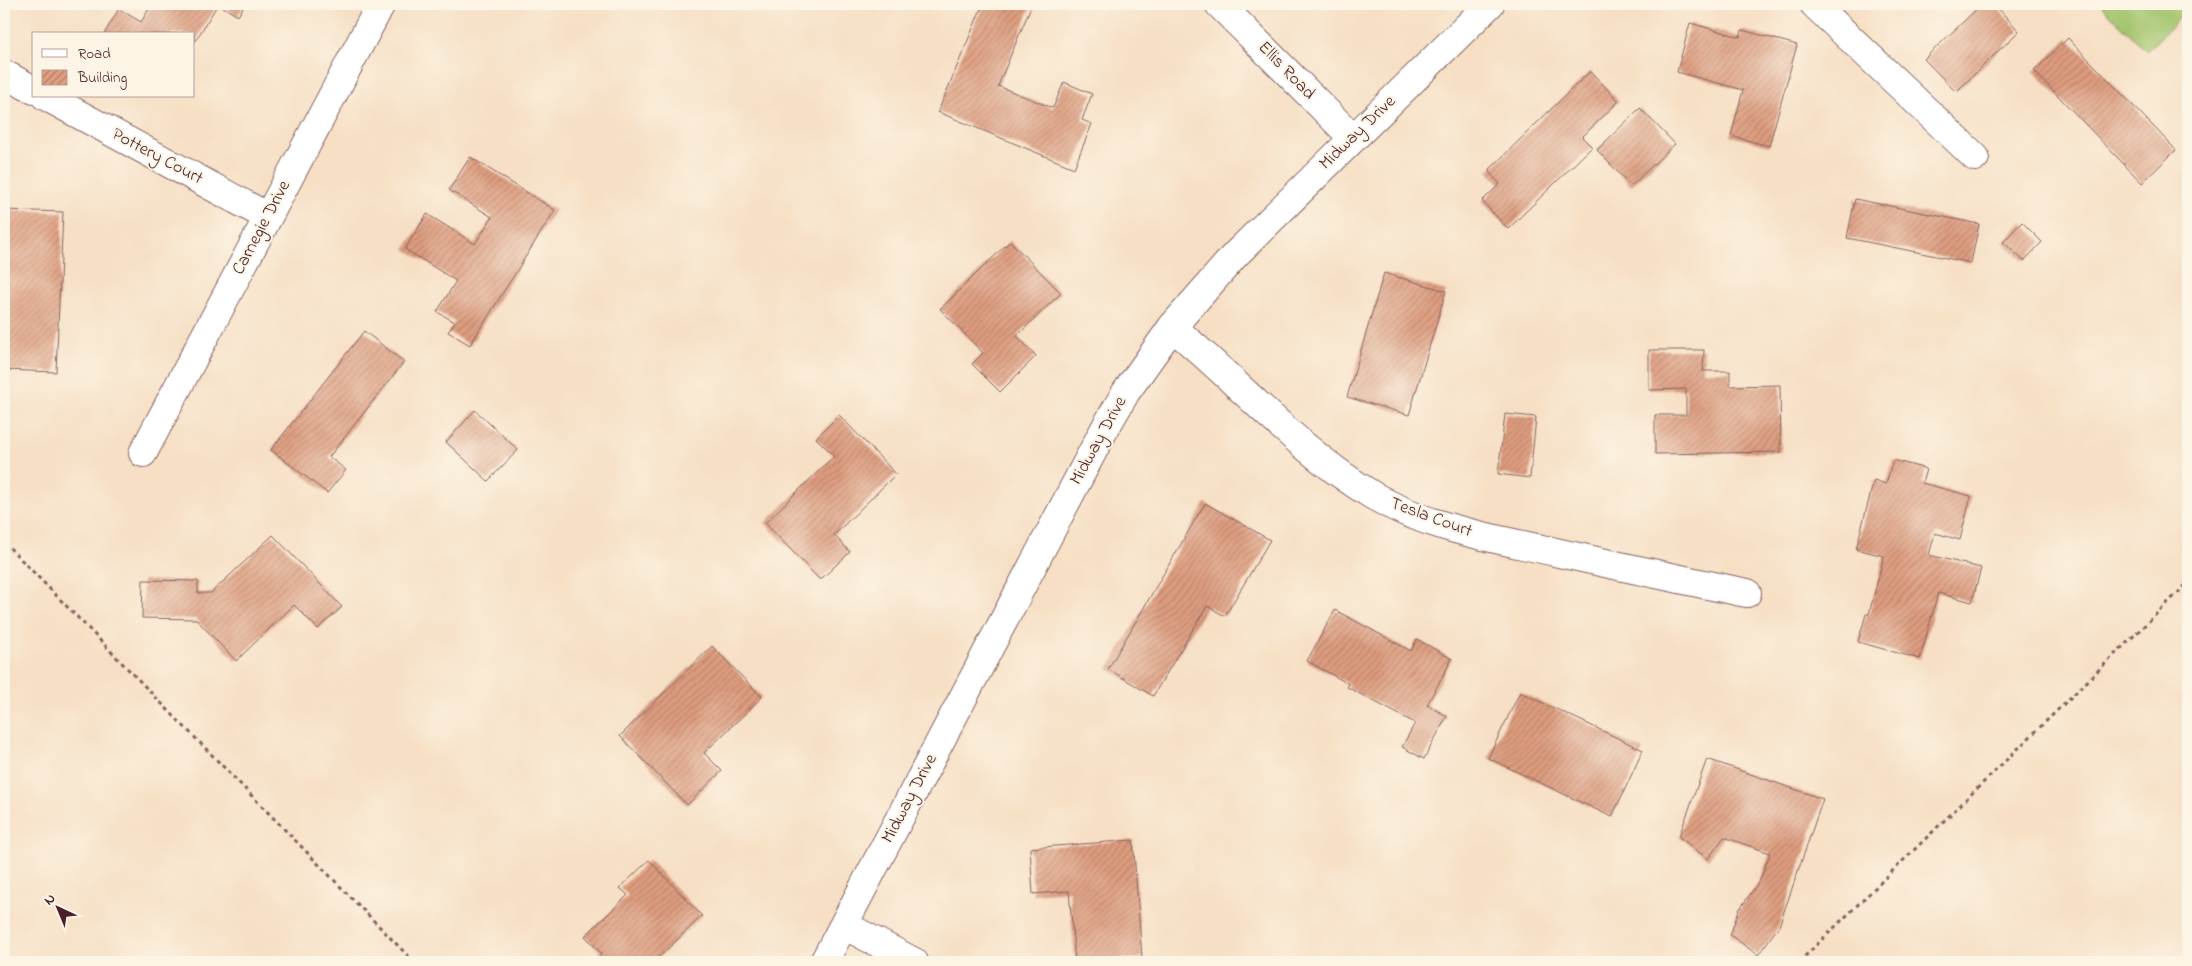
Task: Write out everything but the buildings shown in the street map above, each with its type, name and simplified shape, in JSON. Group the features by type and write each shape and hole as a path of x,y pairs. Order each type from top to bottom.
{"street":[{"name":"Carnegie Drive","path":"143,453 381,4"},
{"name":"Ellis Road","path":"1220,4 1353,138"},
{"name":"Midway Drive","path":"824,962 1104,430 1126,392 1172,327 1224,267 1490,4"},
{"path":"1814,4 1975,156"},
{"path":"4,74 32,89"},
{"name":"Pottery Court","path":"49,98 268,217"},
{"name":"Tesla Court","path":"1172,327 1313,454 1373,495 1404,511 1476,535 1747,594"},
{"path":"844,925 914,962"}],"path":[{"path":"4,542 414,962"},
{"path":"1798,962 2188,583"}],"green space":[{"path":"2106,4 2188,4 2188,9 2147,51 2102,7"}]}
